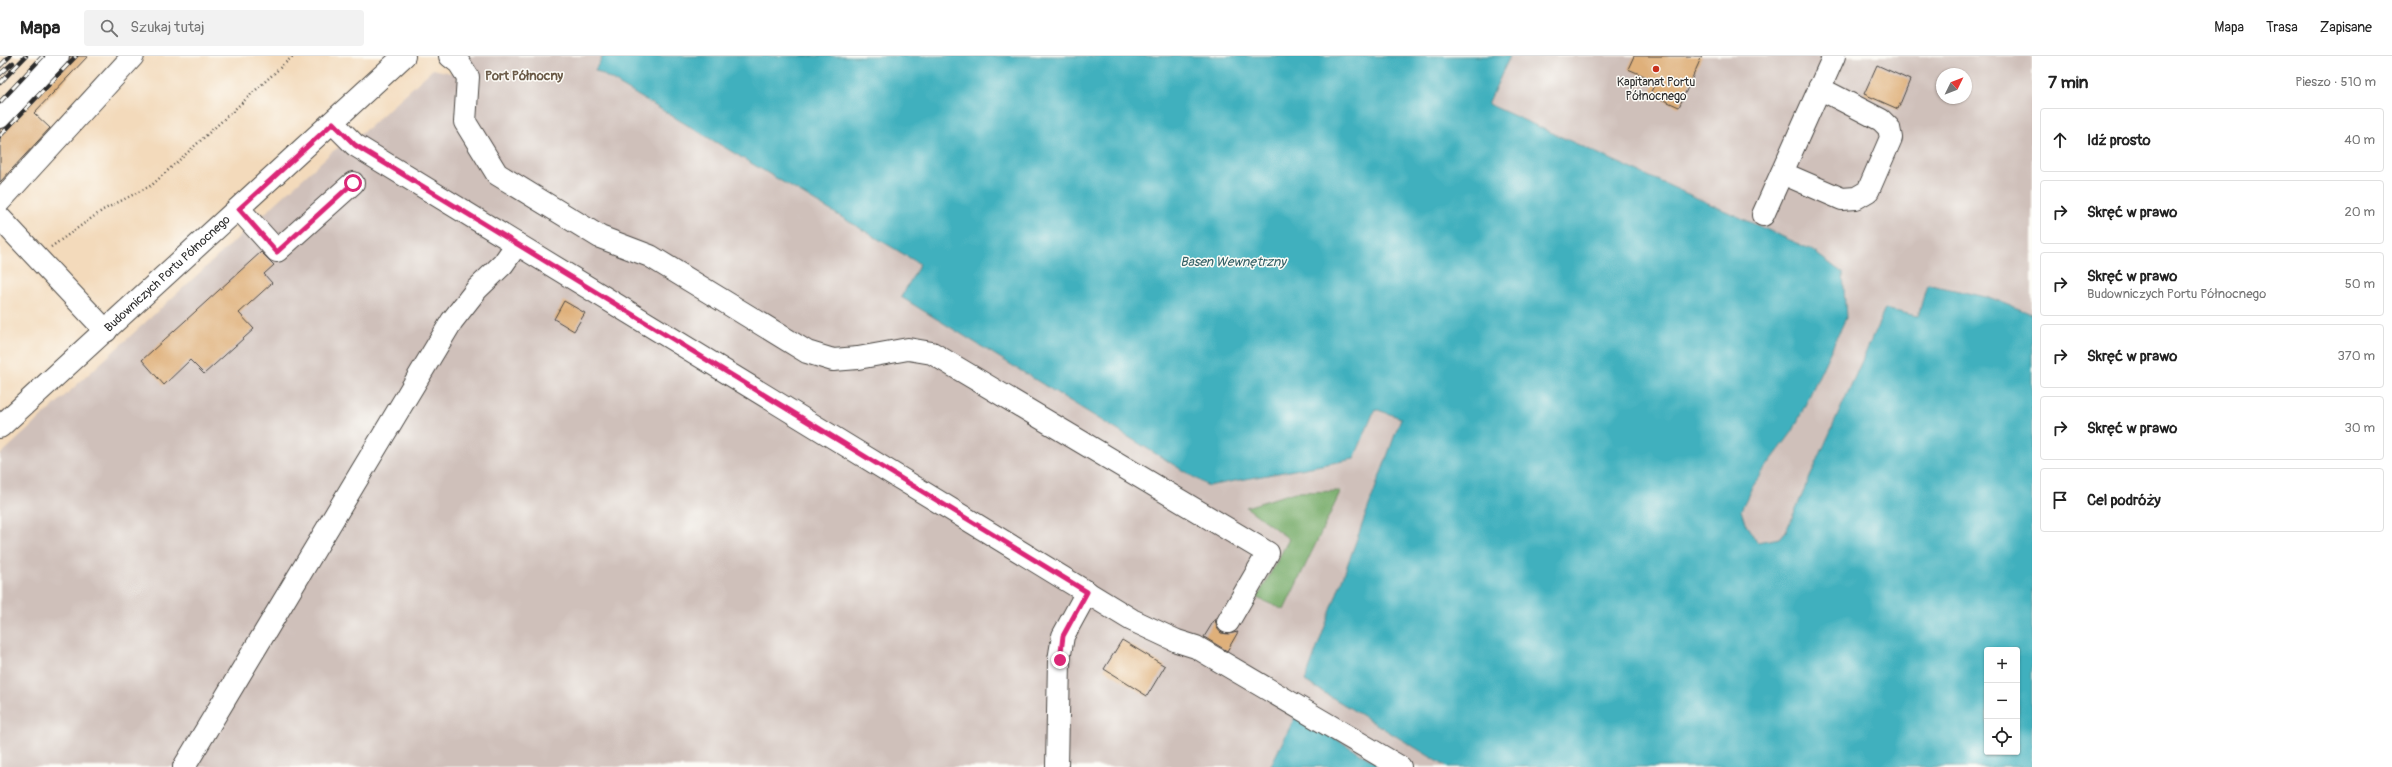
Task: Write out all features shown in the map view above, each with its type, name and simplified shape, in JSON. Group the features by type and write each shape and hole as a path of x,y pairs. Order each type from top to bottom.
{"street":[{"path":"0,117 58,56"},
{"path":"0,201 133,56"},
{"path":"450,56 459,63 468,78 465,122 497,174 600,238 650,256 807,352 833,360 858,358 908,349 932,353 1268,553 1228,622"},
{"path":"1763,215 1834,56"},
{"name":"Budowniczych Portu Północnego","path":"0,427 333,123 394,59"},
{"path":"1782,173 1842,199 1856,198 1868,191 1892,138 1889,128 1881,120 1819,88"},
{"path":"333,123 355,145 1132,620 1177,641 1196,647 1400,767"},
{"path":"239,209 277,252 353,183"},
{"path":"0,218 106,331"},
{"path":"184,767 452,321 477,289 503,264 517,244"},
{"path":"1057,767 1060,660 1063,636 1087,592"}],"path":[{"path":"37,258 64,236 103,210 152,185 293,56"}],"shaded area":[{"name":"Port Północny","path":"464,56 603,56 596,70 920,264 902,297 1375,409 1401,418 1305,681 1447,767 1383,767 1296,715 1270,767 0,767 0,455 333,151 368,128 433,69 451,73"},
{"path":"1510,56 2032,56 2032,314 1991,298 1928,284 1918,316 1885,309 1786,531 1780,538 1757,542 1745,523 1741,510 1753,485 1793,431 1843,273 1810,249 1488,104"}],"green space":[{"path":"1341,491 1284,610 1257,598 1289,539 1246,507 1295,492"}],"water":[{"name":"Basen Wewnętrzny","path":"603,56 1510,56 1488,104 1810,249 1843,273 1846,318 1793,431 1753,485 1741,510 1745,523 1757,542 1780,538 1786,531 1885,309 1918,316 1927,284 1991,298 2032,314 2032,767 1447,767 1305,681 1401,418 1375,409 1354,459 1208,486 901,297 920,264 595,70"},
{"path":"1296,715 1383,767 1270,767"}],"building":[{"path":"70,56 88,56 34,113 50,128 0,182 0,129 9,126 67,65"},
{"path":"1634,56 1702,56 1679,107 1650,94 1656,81 1628,69"},
{"path":"1877,65 1910,80 1898,109 1864,94"},
{"path":"261,252 274,265 264,274 272,283 239,313 254,329 204,374 190,360 164,385 142,360"},
{"path":"564,301 585,313 574,331 554,319"},
{"path":"1215,619 1217,628 1221,633 1228,634 1238,632 1227,651 1204,637"},
{"path":"1122,640 1165,666 1147,696 1104,669"}],"railway":[{"path":"0,66 10,56"},
{"path":"0,83 26,56"},
{"path":"0,102 43,56"},
{"path":"0,136 76,56"},
{"path":"0,74 13,63"}],"place":[{"name":"Kapitanat Portu Północnego","path":"1656,69"}],"district":[{"name":"Port Północny","path":"524,75"}],"route":[{"path":"353,183 277,252 239,209 333,123 355,145 1087,592 1063,636 1060,660"}]}
